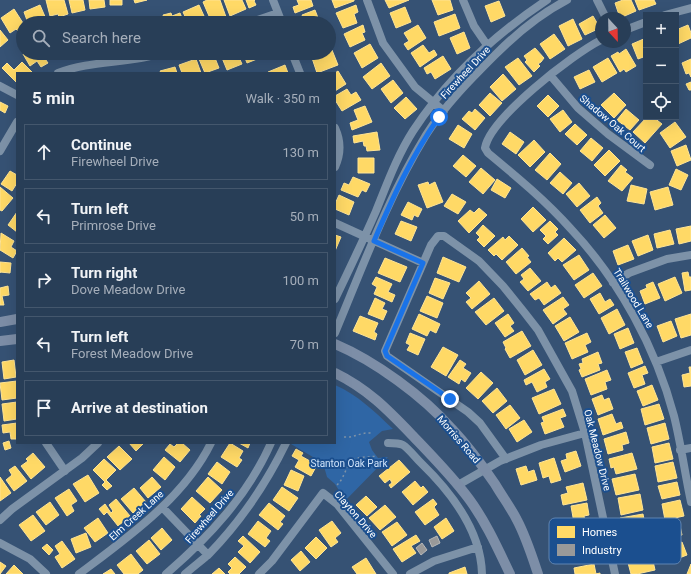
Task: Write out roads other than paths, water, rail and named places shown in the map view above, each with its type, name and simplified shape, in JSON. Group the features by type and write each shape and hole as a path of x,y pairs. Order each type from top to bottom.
{"main road":[{"path":"0,322 16,319"},
{"path":"0,341 16,339"},
{"name":"Morriss Road","path":"336,344 349,350 398,381 435,411 452,428 485,470 517,521 538,574"},
{"path":"336,374 351,381 385,406 431,453 458,485 479,514 510,574"}],"street":[{"path":"273,0 279,16"},
{"path":"367,0 383,43 415,88 444,111"},
{"path":"463,0 474,26 487,45"},
{"name":"Firewheel Drive","path":"336,298 391,173 413,132 460,71 487,45 520,18 547,0"},
{"name":"Firewheel Drive","path":"336,331 402,177 426,135 478,70 526,27 567,0"},
{"path":"597,0 603,12"},
{"path":"677,12 691,8"},
{"path":"269,16 278,13"},
{"path":"631,28 643,23"},
{"path":"550,75 595,44"},
{"path":"61,72 77,67 127,60"},
{"path":"295,60 300,72"},
{"name":"Trailwood Lane","path":"550,75 523,97 492,131 486,141 485,148 488,153 534,192 571,228 613,282 645,336 656,362 674,415 691,502"},
{"name":"Shadow Oak Court","path":"550,75 578,108 608,134 650,165"},
{"path":"0,86 16,94"},
{"path":"0,151 16,124"},
{"path":"336,132 340,146 339,157 336,164"},
{"path":"336,223 423,263 385,351 387,356 468,412 480,423 506,458"},
{"name":"Oak Meadow Drive","path":"423,263 434,239 438,236 444,236 478,261 503,286 538,330 572,390 585,433 603,518"},
{"path":"613,282 667,259 691,255"},
{"path":"656,362 691,350"},
{"path":"458,485 506,458 541,445 585,433"},
{"path":"388,443 402,445 433,475 455,501 465,518 478,547 482,574"},
{"path":"47,444 65,471"},
{"path":"0,520 12,509 82,458 97,444"},
{"name":"Elm Creek Lane","path":"79,574 123,541 162,507 185,482 207,452 211,444"},
{"name":"Firewheel Drive","path":"166,574 199,545 230,510 250,482 271,444"},
{"path":"185,574 208,555 250,507 278,460 286,444"},
{"path":"680,450 691,448"},
{"name":"Clayton Drive","path":"259,574 272,561 323,493 337,504 393,574"},
{"path":"162,507 208,555"},
{"path":"0,544 30,558 46,574"},
{"path":"410,574 434,561 478,547"},
{"name":"Oak Meadow Drive","path":"613,564 615,574"}],"park label":[{"name":"Stanton Oak Park","path":"349,463"}]}
